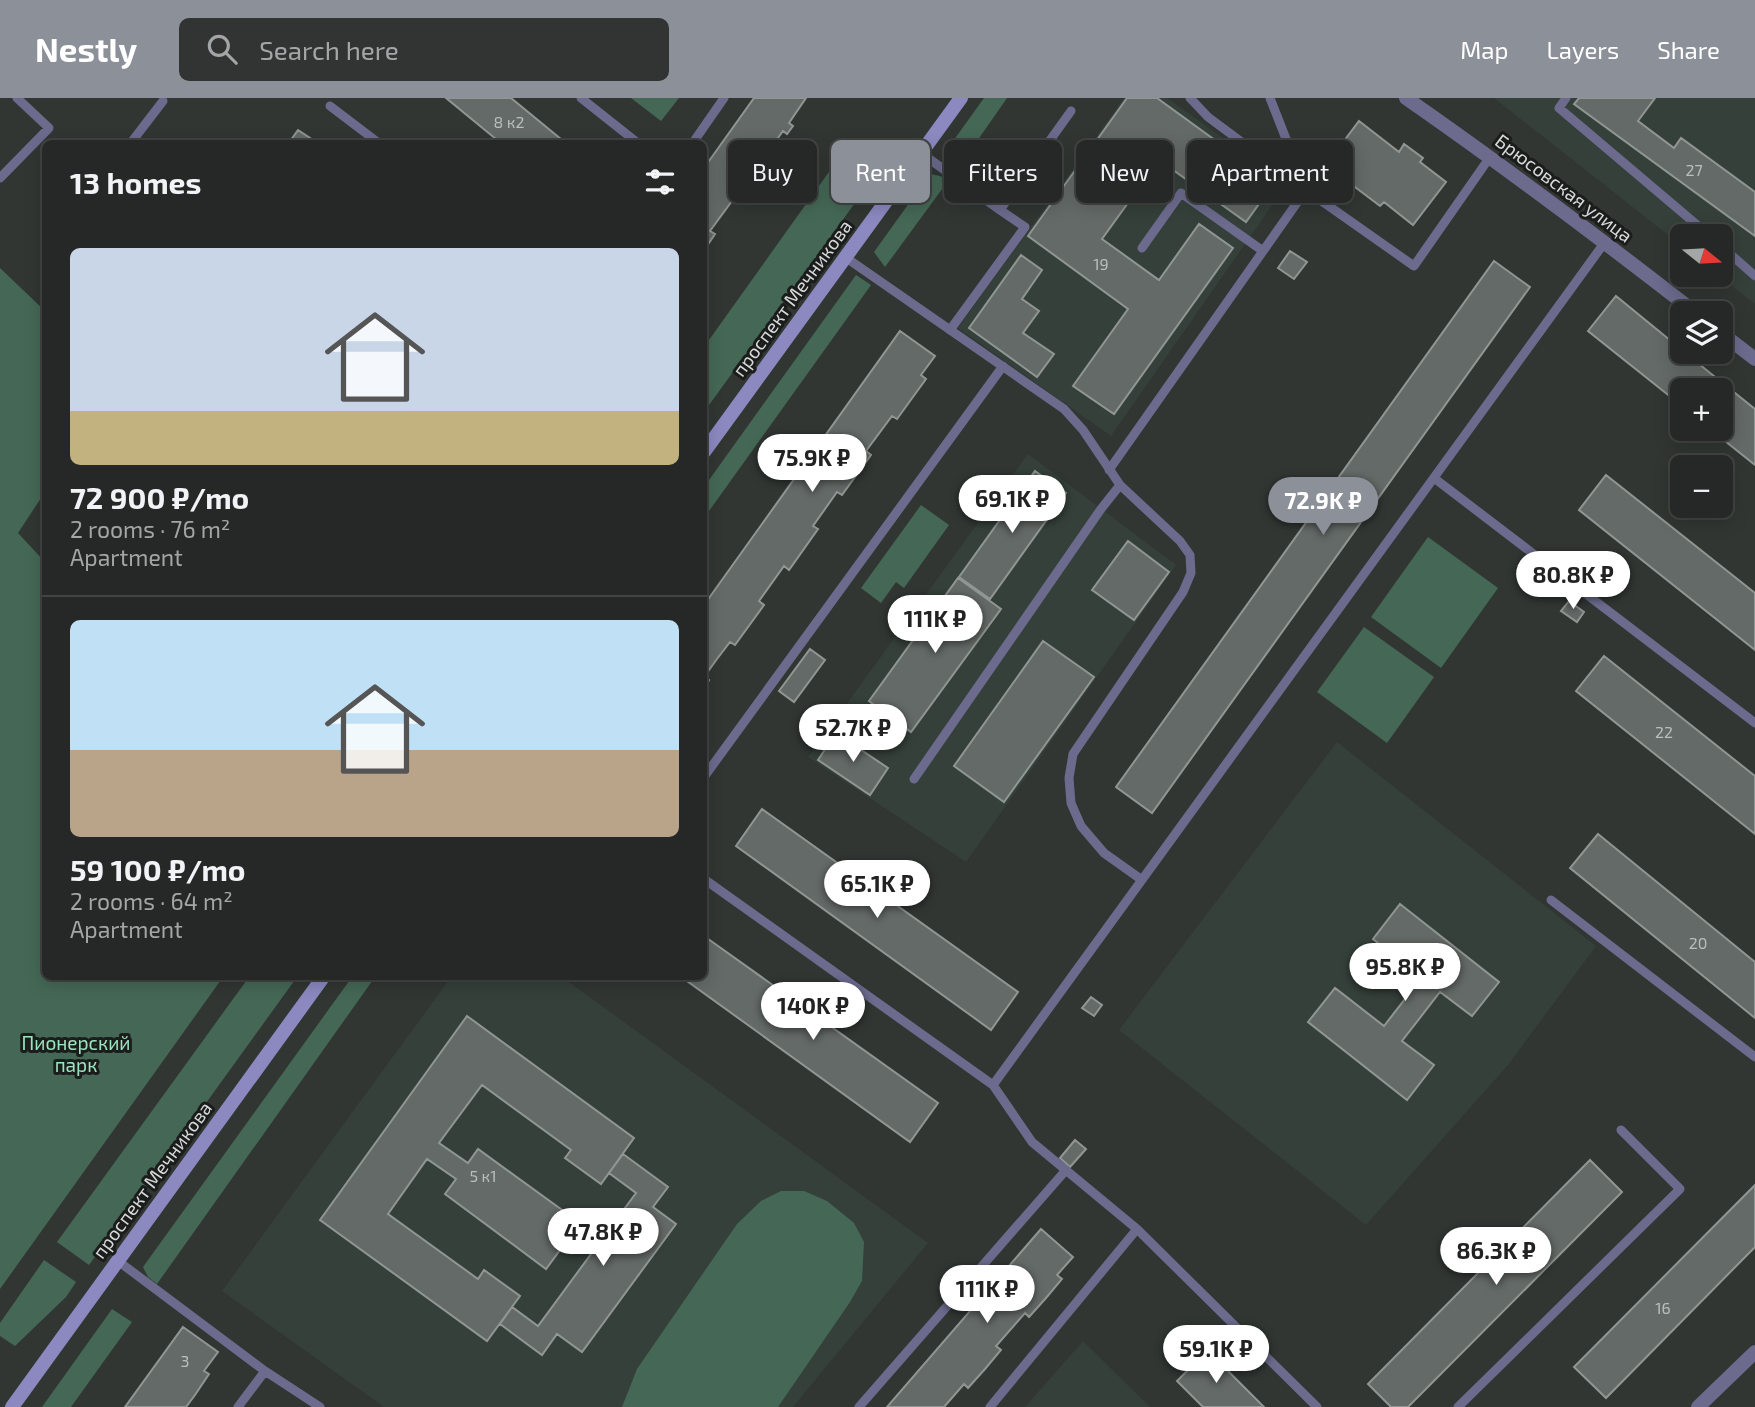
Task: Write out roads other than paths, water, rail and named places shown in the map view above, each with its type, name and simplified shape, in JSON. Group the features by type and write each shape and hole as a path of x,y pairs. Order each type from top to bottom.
{"street":[{"name":"проспект Мечникова","path":"930,141 961,98"},
{"name":"Брюсовская улица","path":"1406,98 1605,242 1681,301"},
{"name":"проспект Мечникова","path":"707,448 884,203"},
{"path":"1733,342 1755,359"},
{"name":"проспект Мечникова","path":"12,1407 321,980"},
{"path":"1698,1407 1755,1352"}],"lane":[{"path":"0,178 49,128 17,98"},
{"path":"581,98 634,140"},
{"path":"695,140 724,98"},
{"path":"1190,98 1208,117 1239,140"},
{"path":"1270,98 1286,140"},
{"path":"1566,98 1559,108 1696,224"},
{"path":"133,140 162,99"},
{"path":"330,106 375,140"},
{"path":"1000,210 1071,111"},
{"path":"1324,203 1414,266 1490,157"},
{"path":"930,159 1025,227 950,330"},
{"path":"1142,248 1181,193 1263,251"},
{"path":"1109,470 1297,203"},
{"path":"993,1085 1605,242"},
{"path":"845,257 1064,409 1083,430 1120,485 1180,541 1190,555 1191,573 1183,592 1073,754 1069,778 1071,803 1081,826 1104,853 1142,880"},
{"path":"1733,257 1755,276"},
{"path":"707,772 1003,366"},
{"path":"1434,478 1755,723"},
{"path":"914,779 1120,485"},
{"path":"707,881 993,1085 1032,1142 1137,1229 1317,1407"},
{"path":"1551,900 1755,1057"},
{"path":"1458,1407 1680,1189 1621,1130"},
{"path":"859,1407 1066,1170"},
{"path":"989,1407 1137,1229"},
{"path":"118,1261 265,1371 320,1407"},
{"path":"238,1407 265,1371"}],"park label":[{"name":"Пионерский парк","path":"76,1054"}]}
